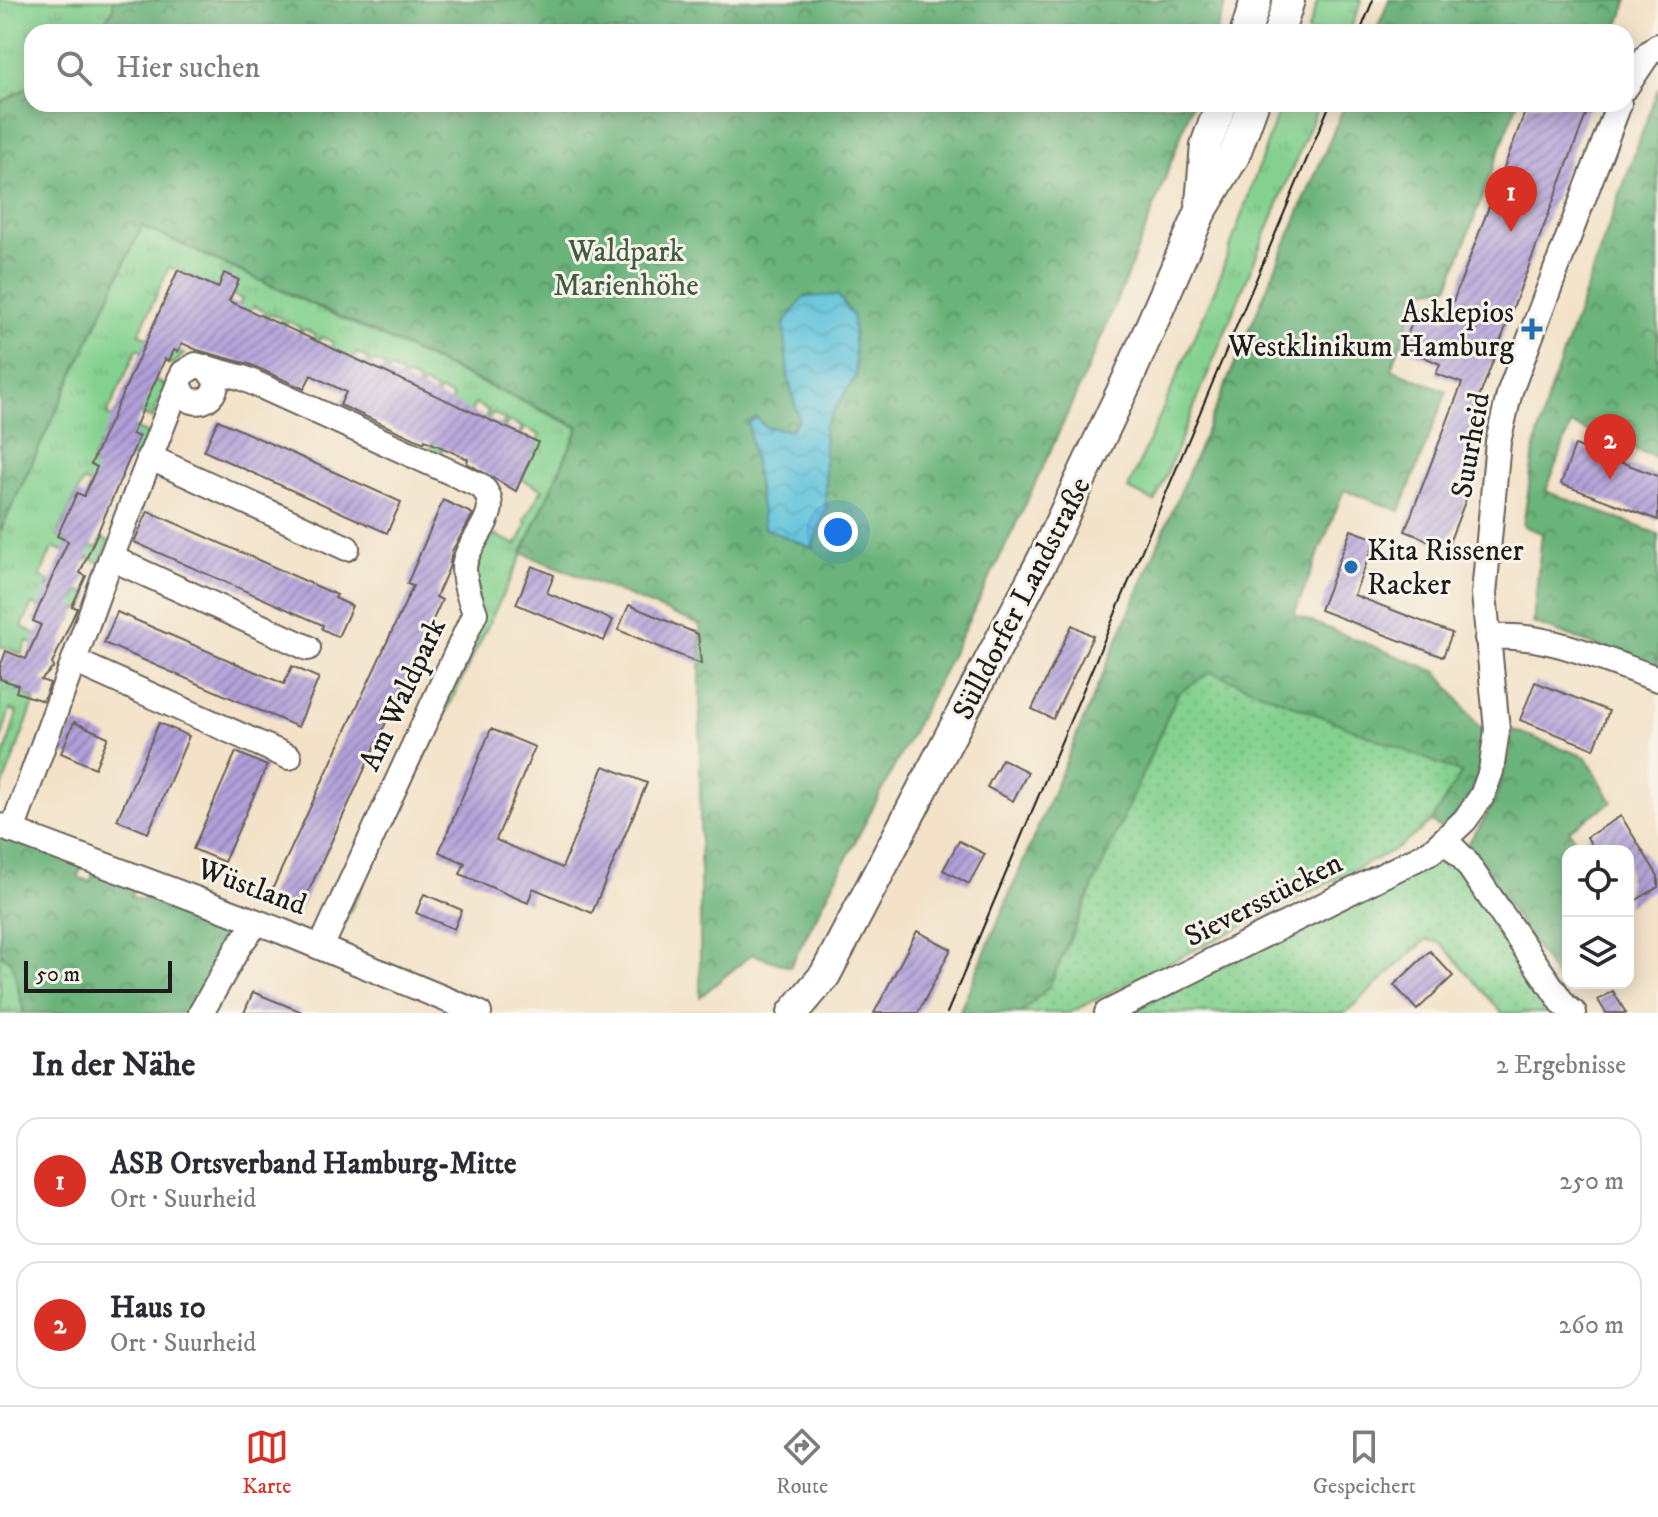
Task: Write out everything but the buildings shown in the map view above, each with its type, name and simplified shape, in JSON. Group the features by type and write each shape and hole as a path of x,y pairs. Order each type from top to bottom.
{"main road":[{"path":"1248,24 1256,0"},
{"path":"1282,24 1289,0"},
{"name":"Sülldorfer Landstraße","path":"1200,213 1206,145 1218,112"},
{"name":"Sülldorfer Landstraße","path":"793,1013 825,975 1043,559 1127,381 1200,213 1234,156 1250,112"},
{"name":"Sülldorfer Landstraße","path":"818,1013 825,975"}],"street":[{"path":"1634,75 1649,53 1658,46"},
{"name":"Suurheid","path":"1487,638 1484,588 1493,480 1510,391 1616,112"},
{"path":"6,828 74,661 180,379 190,367 196,365 212,375 215,391 202,402 192,401 182,394 180,379"},
{"name":"Am Waldpark","path":"212,375 243,378 481,486 490,495 491,507 464,566 475,613 321,947"},
{"path":"163,421 192,401"},
{"path":"149,457 347,548"},
{"path":"111,558 308,648"},
{"path":"1487,638 1505,635 1533,637 1658,679"},
{"name":"Sieversstücken","path":"1107,1013 1432,851 1445,840 1465,820 1482,796 1495,756 1497,730 1487,638"},
{"path":"74,661 289,757"},
{"name":"Wüstland","path":"6,828 321,947 479,1013"},
{"path":"1445,840 1464,859 1564,1005 1574,1013"},
{"path":"201,1013 240,944 257,923"}],"green space":[{"path":"0,0 113,0 113,9 103,24 24,24 24,90 0,103"},
{"path":"113,0 1227,0 1219,24 103,24 113,9"},
{"path":"1318,0 1362,0 1352,24 1310,24"},
{"path":"1389,0 1628,0 1619,24 1379,24"},
{"path":"1658,88 1658,458 1571,425 1546,491 1658,534 1658,668 1533,623 1542,533 1523,526 1534,452 1548,396"},
{"name":"Waldpark Marienhöhe","path":"24,90 24,112 1189,112 1151,216 1058,435 954,650 790,967 752,954 700,997 700,625 522,553 579,427 142,226 0,532 0,103","holes":["856,376 824,427 826,509 756,418 764,427 790,430 799,420 788,377"]},
{"path":"1278,112 1316,112 1155,502 1128,489 1216,287"},
{"path":"1342,112 1514,112 1449,286 1422,290 1391,369 1447,391 1400,511 1344,490 1294,615 1438,672 1487,738 1479,782 1444,830 1431,822 1461,773 1178,693 1049,987 1021,1013 959,1013"},
{"path":"142,226 579,428 525,549 338,936 478,591 477,568 483,546 495,535 517,545 527,523 524,521 542,489 521,479 540,435 525,428 521,435 522,427 508,421 505,428 502,426 505,419 492,413 488,420 485,419 488,410 475,404 449,433 438,459 428,452 453,397 440,391 437,397 434,396 436,390 423,384 420,389 417,388 419,382 406,376 404,382 400,380 402,374 390,369 387,374 383,372 386,366 373,361 370,366 366,365 369,359 356,353 353,359 331,348 333,342 321,337 318,342 314,341 316,335 304,329 299,334 300,327 287,321 284,327 281,325 283,319 270,314 267,319 264,318 266,312 254,306 224,340 242,299 169,267 139,334 184,354 173,365 137,349 107,415 148,434 138,460 100,444 91,464 101,469 93,486 83,481 57,536 89,551 91,546 97,548 102,538 109,541 100,563 88,557 86,561 53,547 40,576 49,581 47,588 75,600 80,591 89,594 83,611 77,608 71,621 32,604 22,627 60,645 44,648 27,641 22,654 0,646 0,532"},
{"path":"153,379 165,385 153,419 138,413"},
{"path":"1211,672 1461,773 1431,822 1398,848 1069,1013 1021,1013 1049,987 1178,693"},
{"path":"13,676 31,690 28,697 35,700 0,794 0,772 17,712 10,709 0,743 0,679 11,683"},
{"path":"1513,730 1586,757 1612,802 1569,830 1578,845 1562,845 1560,984 1467,844 1485,818 1507,761"},
{"path":"0,835 82,865 78,877 90,882 95,869 135,884 131,896 142,901 148,889 186,903 182,915 194,920 199,907 244,924 192,1013 24,1013 12,962 0,953"},
{"path":"1434,861 1456,865 1558,1013 1502,1013 1441,943 1426,940 1345,1013 1128,1013"},
{"path":"0,953 12,962 24,1013 0,1013"}],"water":[{"path":"838,295 853,317 856,376 824,427 826,509 812,548 764,528 748,424 756,417 765,427 790,430 799,420 788,377 784,324 804,297"}],"tram line":[{"path":"1363,24 1373,0"},
{"path":"947,1013 1327,112"}],"place":[{"name":"ASB Ortsverband Hamburg-Mitte","path":"1511,232"},
{"name":"Asklepios Westklinikum Hamburg","path":"1532,329"},
{"name":"Haus 10","path":"1610,480"},
{"name":"Kita Rissener Racker","path":"1351,567"}]}
